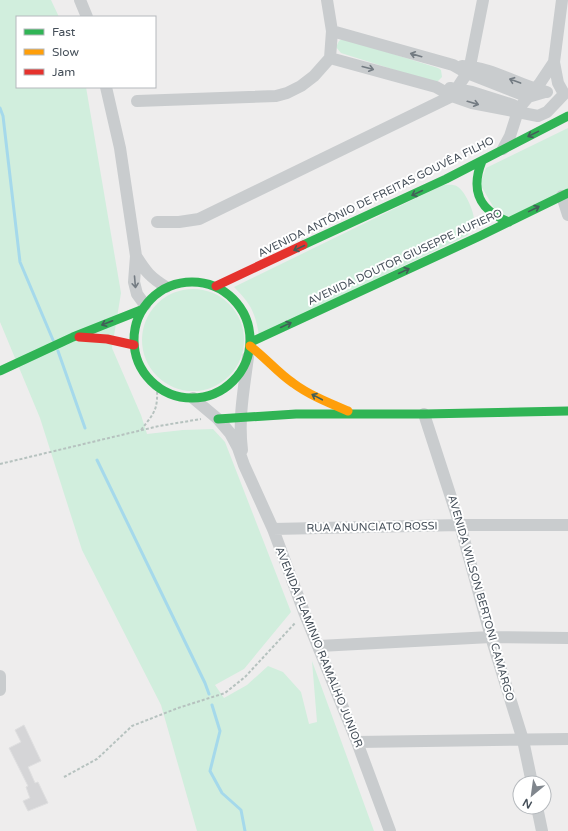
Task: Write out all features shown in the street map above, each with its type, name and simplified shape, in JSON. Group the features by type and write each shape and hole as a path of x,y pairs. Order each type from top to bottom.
{"street":[{"path":"80,0 87,16"},
{"path":"137,101 276,96 287,93 301,86 314,76 330,58 332,31 327,0"},
{"path":"157,222 179,222 199,219 461,81 483,0"},
{"path":"562,0 554,62 558,82 566,95"},
{"path":"332,31 453,65 472,103 521,111 538,116 547,112 566,95"},
{"path":"330,58 436,87 461,81 566,95"},
{"path":"503,149 521,111 536,92 554,62"},
{"path":"106,88 120,148 136,256 134,282 143,308"},
{"name":"AVENIDA ANTÔNIO DE FREITAS GOUVÊA FILHO","path":"216,286 446,179 568,116"},
{"path":"482,160 476,179 476,189 479,198 484,207 491,214 509,222"},
{"path":"446,179 458,183"},
{"path":"468,190 476,200 481,212 482,221 480,236"},
{"path":"565,194 568,215"},
{"name":"AVENIDA DOUTOR GIUSEPPE AUFIERO","path":"250,348 565,194"},
{"path":"136,256 146,272 166,287"},
{"path":"182,282 199,282 216,286 231,296 242,309 249,325 250,348 244,368 228,386 217,393 193,398 174,395 157,386 144,372 137,359 134,345 135,327 143,308 154,295 166,287 182,282"},
{"path":"0,371 71,338 143,308"},
{"path":"71,338 107,339 134,345"},
{"path":"250,348 263,355 292,382 319,398 352,413"},
{"name":"AVENIDA FLAMINIO RAMALHO JUNIOR","path":"244,465 240,436 241,416 242,398 250,348"},
{"name":"AVENIDA FLAMINIO RAMALHO JUNIOR","path":"193,398 218,419 230,433 235,443 272,529 304,612 319,646 390,831"},
{"path":"218,419 241,416 352,413 424,414 568,411"},
{"name":"AVENIDA WILSON BERTONI CAMARGO","path":"424,414 460,525 491,637 523,740 530,775"},
{"name":"RUA ANUNCIATO ROSSI","path":"272,529 460,525 568,525"},
{"path":"319,646 491,637 568,638"},
{"path":"0,676 0,690"},
{"path":"357,742 568,739"},
{"path":"539,815 542,831"}],"path":[{"path":"140,431 155,412 157,386"},
{"path":"0,464 158,426 199,420 218,419"},
{"path":"64,777 96,758 132,726 178,708 225,693 246,677 304,612"}],"green space":[{"path":"0,0 51,0 59,16 16,16 16,88 86,88 121,293 112,348 141,415 147,434 183,430 213,429 225,442 291,612 244,669 215,685 224,698 247,685 268,666 283,672 301,692 309,724 317,722 312,661 374,831 197,831 161,705 82,550 40,418 0,322"},
{"path":"342,39 438,68 441,70 442,77 437,82 433,82 341,53 336,47"},
{"path":"568,128 568,189 511,216 498,215 480,184 486,168"},
{"path":"443,185 453,185 458,187 464,193 469,202 474,221 468,235 259,335 254,314 245,298 234,287"},
{"path":"193,289 212,293 229,304 240,321 244,340 240,359 229,376 212,387 193,391 174,387 157,376 146,359 142,340 146,321 157,304 174,293"}],"building":[{"path":"24,725 41,761 28,767 35,783 38,782 48,803 28,811 23,801 30,798 26,787 28,786 9,748 21,742 15,730"}],"waterway":[{"path":"0,108 3,116 20,262 53,340"},
{"path":"58,351 85,428"},
{"path":"97,460 209,694"},
{"path":"212,705 220,731 210,771 222,793 241,810 245,831"}],"traffic: fast":[{"path":"303,245 446,179 568,116"},
{"path":"482,161 478,172 477,182 477,190 480,198 490,212 509,222"},
{"path":"251,342 480,236 568,193"},
{"path":"192,282 214,286 233,299 246,318 250,340 246,362 233,381 214,394 192,398 170,394 151,381 138,362 134,340 138,318 151,299 170,286 192,282"},
{"path":"0,371 73,337 141,310"},
{"path":"218,419 296,414 425,414 568,411"}],"traffic: slow":[{"path":"250,346 287,379 299,387 348,411"}],"traffic: jam":[{"path":"216,286 303,245"},
{"path":"79,337 107,339 134,345"}]}
